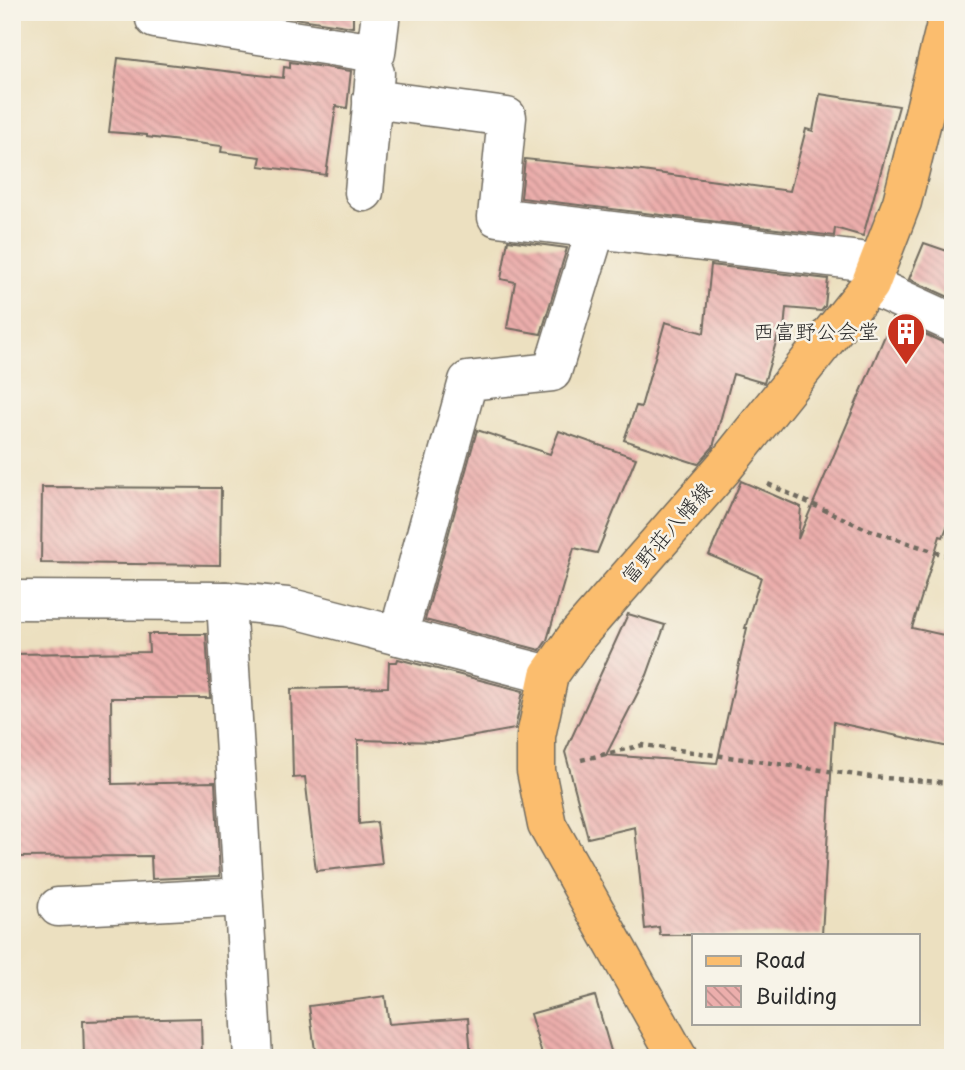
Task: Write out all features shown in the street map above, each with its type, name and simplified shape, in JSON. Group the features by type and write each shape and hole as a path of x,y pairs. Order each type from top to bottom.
{"main road":[{"name":"富野荘八幡線","path":"678,1058 548,825 536,771 537,736 549,675 576,637 726,465 865,273 902,202 949,12"}],"street":[{"path":"156,12 155,19 376,53"},
{"path":"364,192 381,12"},
{"path":"372,99 507,117 497,217 596,229 865,273 953,323"},
{"path":"398,636 468,381 552,372 596,229"},
{"path":"12,600 226,601 287,607 549,675"},
{"path":"226,601 253,1058"},
{"path":"58,907 243,897"}],"path":[{"path":"726,465 864,528 953,558"},
{"path":"536,771 643,746 871,776 953,783"}],"building":[{"path":"295,12 353,12 353,27 294,18"},
{"path":"118,58 283,78 284,67 290,68 290,62 351,71 347,108 336,106 326,175 259,166 261,157 221,152 222,146 109,132"},
{"path":"820,94 899,106 863,236 835,228 834,236 521,198 525,159 642,171 790,191 806,129 813,131"},
{"path":"508,240 567,248 541,334 507,328 515,282 501,279"},
{"path":"924,243 953,253 953,299 909,279"},
{"path":"711,265 828,279 825,306 821,311 786,308 784,330 780,329 764,383 733,374 713,447 698,464 624,440 636,406 641,407 665,322 704,333"},
{"path":"892,319 944,343 953,344 953,512 943,537 940,536 912,628 953,637 953,748 834,722 822,934 660,935 659,927 645,929 635,827 588,838 565,752 628,614 665,625 647,675 606,755 717,763 745,628 761,577 709,555 741,481 801,507 798,539"},
{"path":"477,430 550,454 559,431 636,458 597,553 574,548 547,640 540,650 425,620"},
{"path":"42,487 221,488 220,565 41,563"},
{"path":"148,634 206,634 210,698 111,698 112,784 215,782 220,876 152,879 151,856 12,857 12,654 149,652"},
{"path":"398,659 523,691 515,729 441,742 358,740 359,824 377,822 382,864 316,871 305,777 293,778 291,689 388,687 389,662 397,662"},
{"path":"385,996 389,1024 468,1018 471,1058 316,1058 309,1006"},
{"path":"595,996 613,1058 543,1058 530,1014"},
{"path":"201,1018 202,1058 84,1058 83,1021"}],"place":[{"name":"西富野公会堂","path":"906,366"}]}
